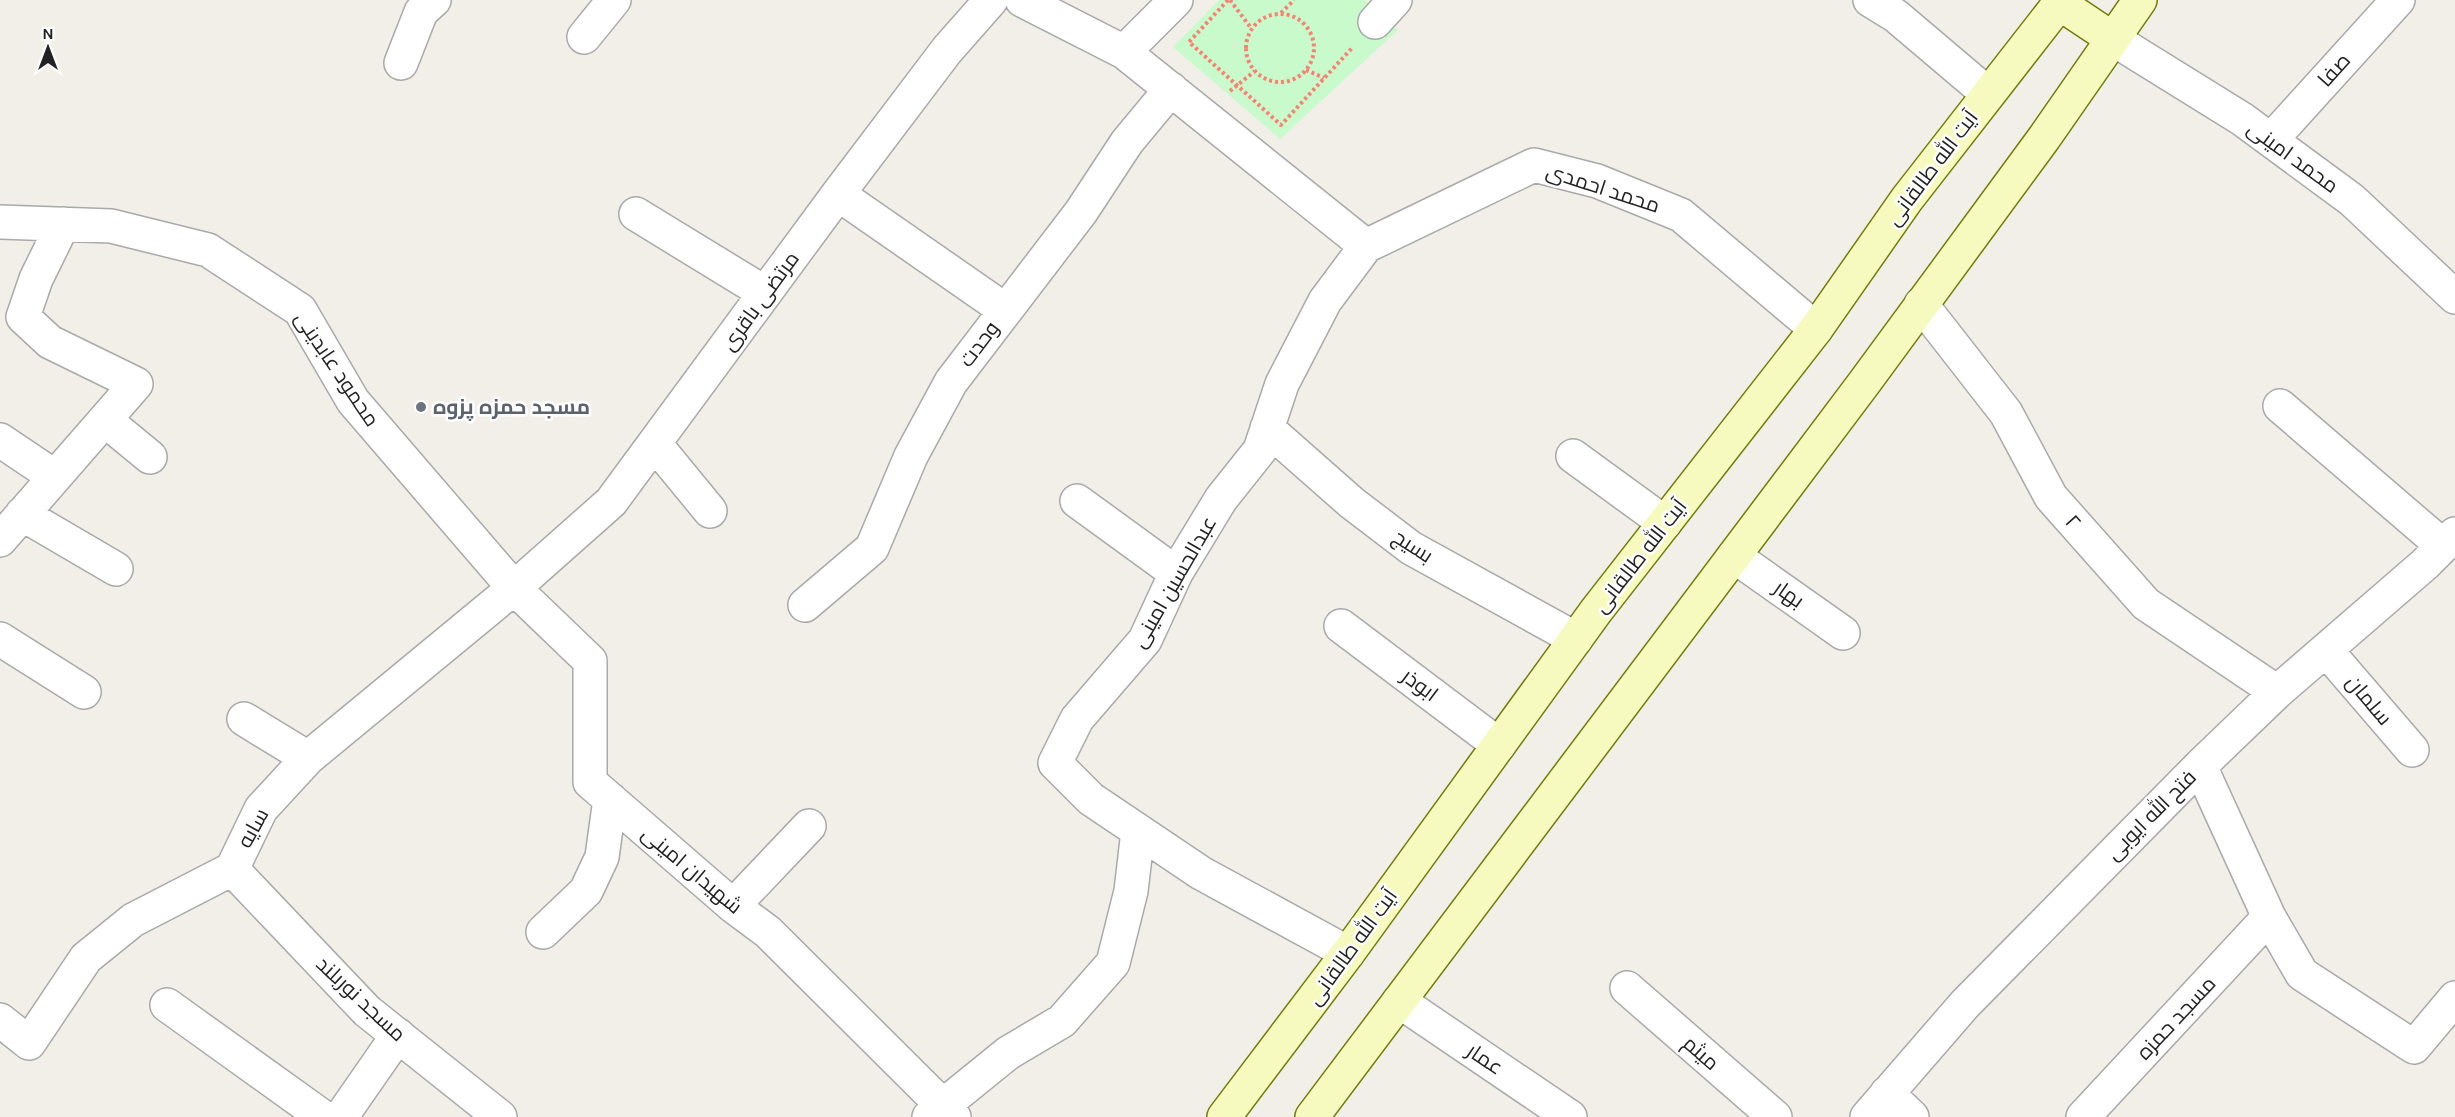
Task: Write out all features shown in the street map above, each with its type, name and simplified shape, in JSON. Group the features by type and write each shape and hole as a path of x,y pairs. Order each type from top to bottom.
{"main road":[{"path":"1312,1117 1922,304 2140,0"},
{"name":"آیت الله طالقانی","path":"1224,1117 1348,953 1576,639 1816,329 1907,199 2061,2"},
{"path":"2061,2 2113,39"}],"street":[{"path":"401,63 421,12 434,0"},
{"path":"584,37 614,0"},
{"name":"مرتضی باقری","path":"514,588 611,502 947,50 991,0"},
{"path":"1022,0 1125,52 1366,246"},
{"path":"1125,52 1176,0"},
{"path":"1870,0 1896,16 1988,94"},
{"name":"صفا","path":"2271,140 2398,0"},
{"name":"محمد امینی","path":"2113,39 2242,119 2352,200 2455,297"},
{"name":"وحدت","path":"805,605 872,548 910,456 951,382 1082,212 1126,142 1171,89"},
{"name":"محمد احمدی","path":"1366,246 1534,165 1597,181 1681,215 1816,329"},
{"path":"838,194 1005,310"},
{"path":"636,214 765,293"},
{"name":"محمود عابدینی","path":"0,222 111,226 208,250 300,310 353,401 514,588"},
{"path":"0,540 136,384 50,342 23,317 36,279 63,224"},
{"name":"عبدالحسین امینی","path":"1348,953 1201,873 1091,799 1055,763 1077,718 1145,640 1176,573 1221,498 1260,450 1282,384 1325,302 1366,246"},
{"name":"۲","path":"1922,304 2006,413 2051,497 2146,604 2277,693"},
{"path":"2280,406 2449,540"},
{"path":"105,420 150,457"},
{"name":"بسیج","path":"1267,428 1352,503 1411,548 1576,639"},
{"path":"0,440 55,477"},
{"path":"655,444 710,511"},
{"path":"1573,456 1665,523"},
{"path":"1077,501 1176,573"},
{"path":"22,514 116,569"},
{"name":"فتح الله ایوبی","path":"1877,1105 1965,1004 2200,766 2277,693 2449,540"},
{"name":"بهار","path":"1734,556 1843,633"},
{"name":"سایه","path":"0,1020 29,1043 86,958 134,920 232,868 261,809 308,758 514,588"},
{"name":"شهیدان امینی","path":"514,588 590,661 590,782 733,906 768,932 941,1113"},
{"name":"ابوذر","path":"1341,626 1499,745"},
{"path":"0,639 84,693"},
{"name":"سلمان","path":"2326,650 2412,750"},
{"path":"244,718 308,758"},
{"path":"2200,766 2269,917 2302,975 2414,1047 2455,998"},
{"path":"543,932 586,891 602,857 610,799"},
{"path":"733,906 809,826"},
{"path":"941,1113 1008,1053 1062,1021 1113,963 1131,891 1138,831"},
{"name":"مسجد نوربلند","path":"232,868 367,1011 500,1117"},
{"name":"مسجد حمزه","path":"2083,1117 2269,917"},
{"name":"میثم","path":"1627,988 1775,1117"},
{"name":"عمار","path":"1399,1000 1570,1117"},
{"path":"167,1005 323,1117"},
{"path":"341,1117 398,1035"},
{"path":"1877,1105 1912,1117"}],"path":[{"path":"1251,28 1229,0 1190,42 1281,125 1385,11"},
{"path":"1280,13 1301,20 1308,28 1314,49 1306,70 1299,77 1276,82 1255,72 1248,62 1246,39 1251,28 1259,20 1280,13 1294,0"},
{"path":"1306,70 1324,78"},
{"path":"1236,84 1255,72"}],"green space":[{"path":"1219,0 1365,0 1398,30 1280,139 1173,47"}],"place":[{"name":"مسجد حمزه پزوه","path":"421,407"}]}
